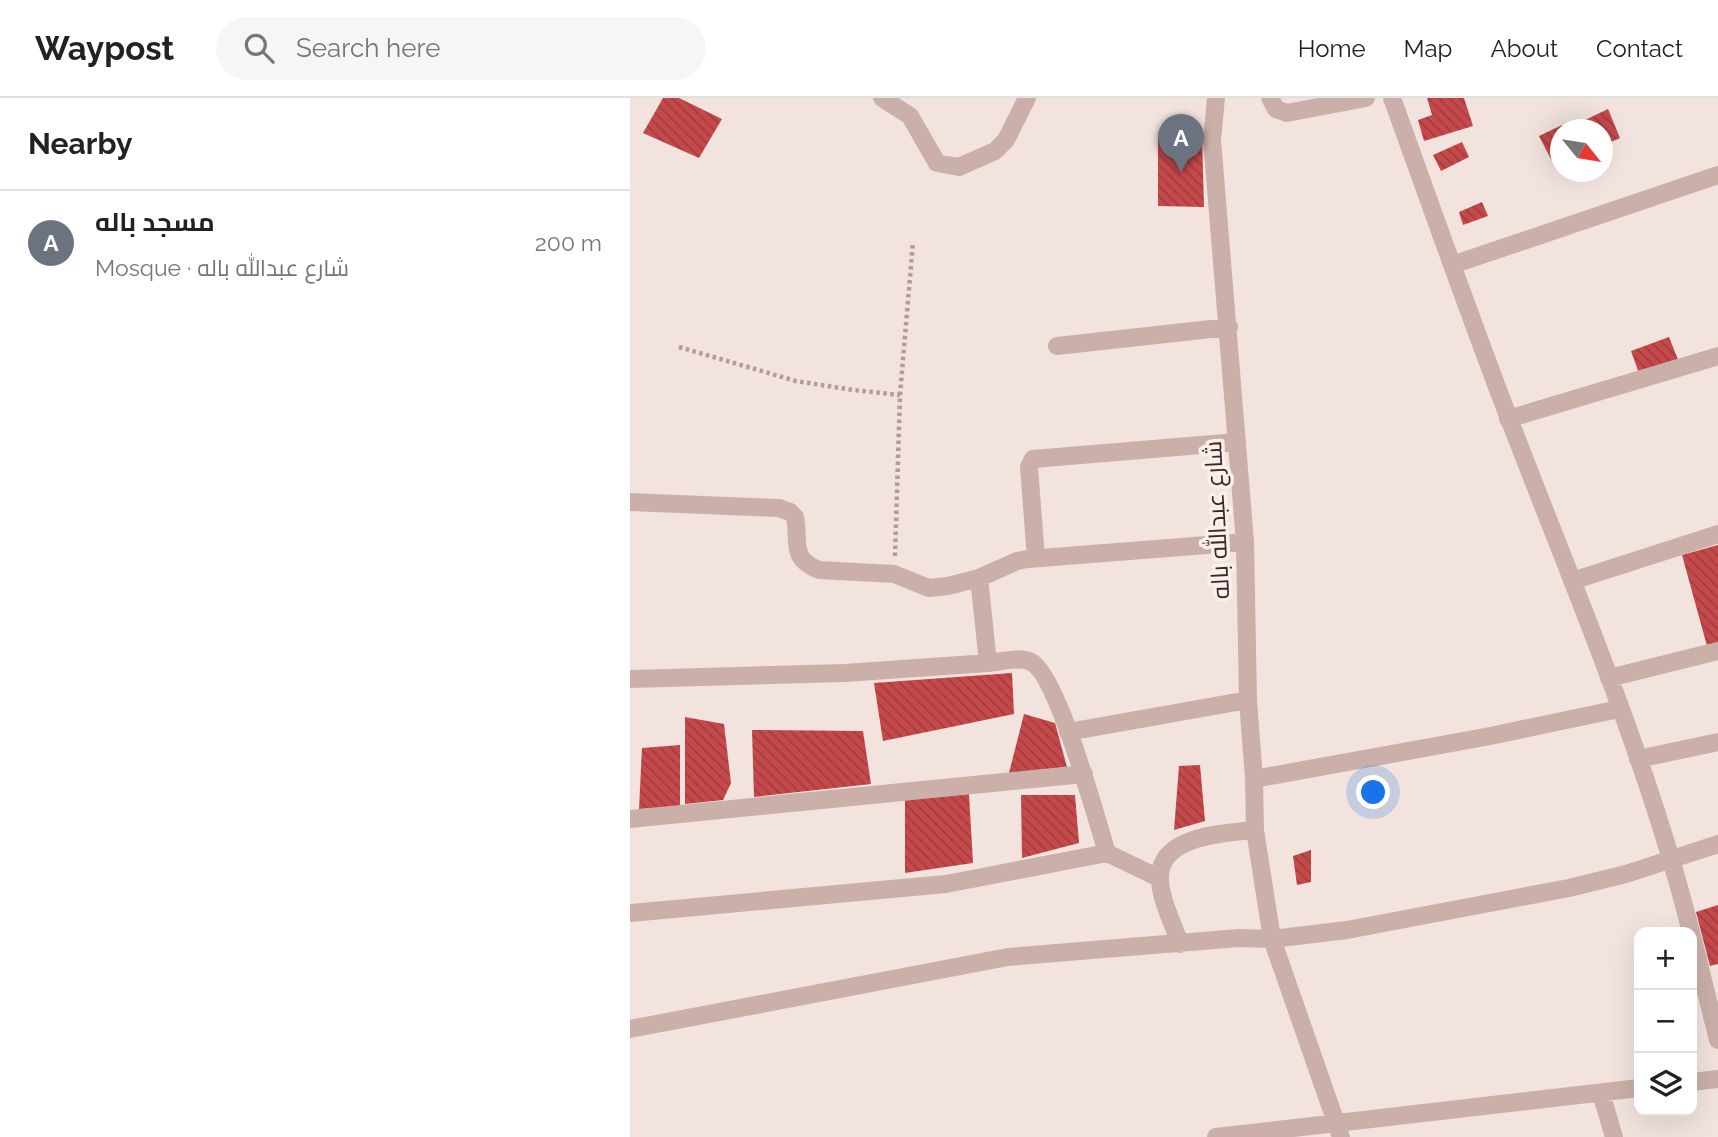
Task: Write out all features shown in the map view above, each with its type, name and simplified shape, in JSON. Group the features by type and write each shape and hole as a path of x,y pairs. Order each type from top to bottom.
{"street":[{"path":"882,98 910,116 937,163 959,167 995,151 1006,140 1027,98"},
{"name":"شارع عبدالله باله","path":"1216,98 1212,139 1245,542 1248,700 1255,830 1272,939 1339,1130"},
{"path":"1270,98 1276,109 1287,113 1366,98"},
{"path":"1392,98 1508,419 1609,678 1672,858 1689,927"},
{"path":"1452,265 1718,175"},
{"path":"1056,346 1229,327"},
{"path":"1508,419 1718,356"},
{"path":"1035,558 1029,467 1033,459 1237,442"},
{"path":"630,502 779,508 795,517 797,552 808,565 819,570 894,574 929,588 979,578 1017,561 1035,558 1245,542"},
{"path":"1572,581 1718,534"},
{"path":"979,578 988,663"},
{"path":"1609,678 1718,651"},
{"path":"630,679 845,673 1026,660 1039,668 1045,676 1084,774 1107,853"},
{"path":"1068,732 1248,700"},
{"path":"1254,779 1485,737 1619,709"},
{"path":"1638,759 1718,742"},
{"path":"630,819 1084,774"},
{"path":"1180,944 1159,878 1161,866 1167,856 1190,840 1255,830"},
{"path":"630,1029 1008,957 1239,938 1272,939 1347,930 1569,888 1626,874 1718,844"},
{"path":"630,914 946,884 1107,853 1159,878"},
{"path":"1697,947 1710,974 1718,1040"},
{"path":"1697,1081 1718,1079"},
{"path":"1216,1137 1339,1130 1634,1089"},
{"path":"1601,1093 1614,1137"}],"path":[{"path":"894,574 901,395 913,242"},
{"path":"679,347 796,381 901,395"}],"building":[{"path":"663,98 679,98 722,119 699,158 643,133"},
{"path":"1427,98 1464,98 1473,126 1424,141 1418,120 1432,115"},
{"path":"1608,109 1612,119 1587,119"},
{"path":"1613,121 1620,138 1613,141"},
{"path":"1550,131 1550,157 1539,136"},
{"path":"1202,136 1204,207 1158,206 1158,138"},
{"path":"1462,142 1469,157 1441,171 1433,155"},
{"path":"1482,202 1488,216 1463,225 1459,212"},
{"path":"1669,337 1679,362 1640,376 1631,351"},
{"path":"1718,545 1718,643 1707,646 1682,555"},
{"path":"1012,673 1014,714 883,741 874,683"},
{"path":"1024,714 1055,723 1067,767 1009,773"},
{"path":"685,717 724,724 731,783 723,800 685,804"},
{"path":"752,730 863,731 871,784 754,797"},
{"path":"680,745 680,806 639,809 642,748"},
{"path":"1200,765 1205,821 1174,830 1179,766"},
{"path":"969,794 973,863 905,873 905,799"},
{"path":"1021,795 1075,795 1079,843 1022,858"},
{"path":"1311,850 1311,882 1297,885 1293,856"},
{"path":"1718,905 1718,964 1710,966 1696,912"}],"place":[{"name":"مسجد باله","path":"1181,172"}]}
